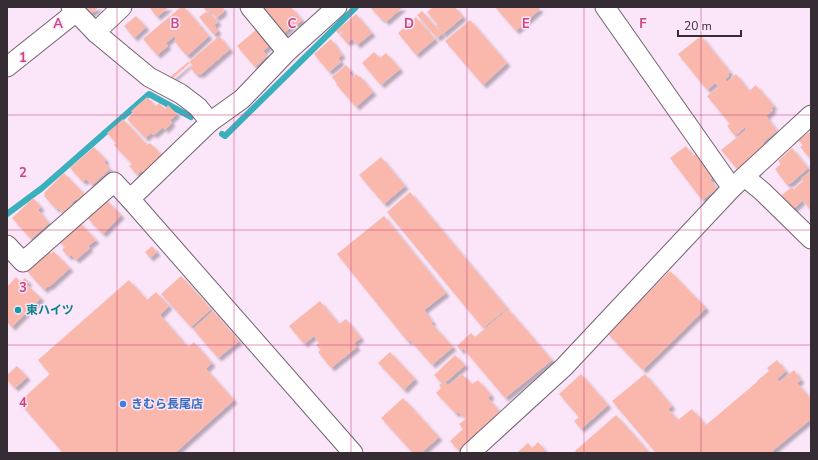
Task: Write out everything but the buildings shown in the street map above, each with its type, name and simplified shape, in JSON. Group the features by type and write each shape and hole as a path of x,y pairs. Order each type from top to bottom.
{"street":[{"path":"96,34 102,26 122,7"},
{"path":"250,7 288,52"},
{"path":"130,199 210,122 242,99 288,52 337,7"},
{"path":"605,7 739,183 764,192 811,239"},
{"path":"7,67 74,9 96,34 148,77 182,94 198,107 210,122"},
{"path":"470,453 564,367 739,183 811,115"},
{"path":"7,246 23,262 114,182 353,453"}],"waterway":[{"path":"222,134 225,136 356,7"},
{"path":"7,214 42,188 149,94 191,117"}],"place":[{"name":"東ハイツ","path":"18,310"},
{"name":"きむら長尾店","path":"123,404"}]}
